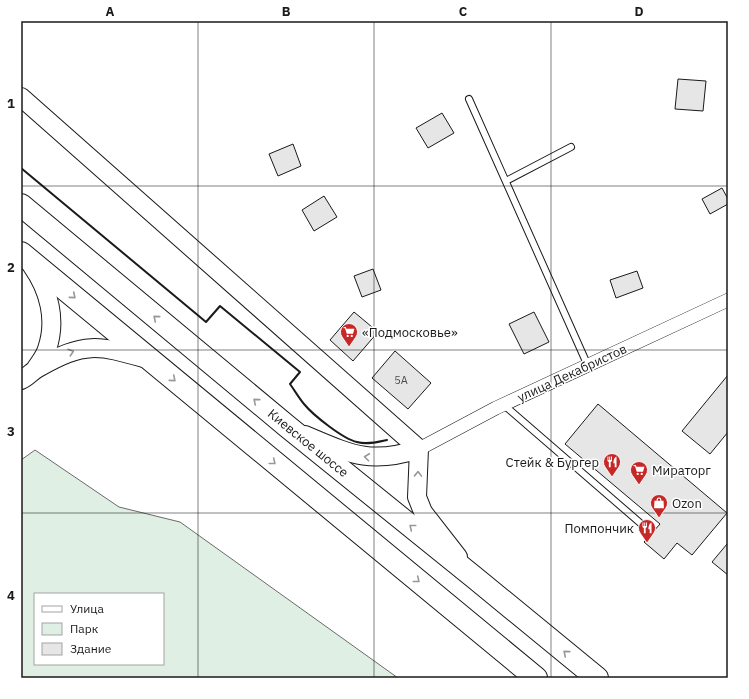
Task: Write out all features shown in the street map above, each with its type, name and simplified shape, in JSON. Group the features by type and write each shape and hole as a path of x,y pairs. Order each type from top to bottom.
{"highway":[{"name":"Киевское шоссе","path":"21,205 288,427 597,678"},
{"path":"24,256 536,678"}],"street":[{"path":"21,97 419,449"},
{"path":"21,380 28,377 36,369 47,350 50,340 51,326 51,308 44,285 24,256"},
{"name":"улица Декабристов","path":"419,449 504,405 728,300"},
{"path":"36,369 61,355 92,347 115,350 150,360"},
{"path":"288,427 353,455 387,457 419,449"},
{"path":"387,457 395,452 400,442 400,436 396,429"},
{"path":"419,449 417,497 420,507 475,578"}],"lane":[{"path":"470,99 588,366"},
{"path":"506,181 571,147"},
{"path":"504,405 646,528"}],"green space":[{"path":"35,450 119,507 180,522 398,678 21,678 21,460"}],"building":[{"path":"678,79 706,81 703,111 675,109"},
{"path":"442,113 454,133 428,148 416,128"},
{"path":"293,144 301,166 278,176 269,154"},
{"path":"722,188 728,199 728,204 710,214 702,199"},
{"path":"324,196 337,217 314,231 302,210"},
{"path":"373,269 381,290 362,297 354,276"},
{"path":"637,271 643,288 616,298 610,280"},
{"path":"354,312 378,332 353,361 330,340"},
{"path":"534,312 549,342 524,354 509,324"},
{"path":"395,351 431,383 408,409 372,378"},
{"path":"728,375 728,432 710,454 682,431"},
{"path":"598,404 727,513 692,555 677,543 664,559 644,542 660,524 565,444"},
{"path":"727,544 728,545 728,575 712,562"}],"wall":[{"path":"21,168 206,322 220,306 300,372 290,384 308,409 329,426 351,440 361,443 387,440"}],"place":[{"name":"«Подмосковье»","path":"349,347"},
{"name":"Стейк & Бургер","path":"612,477"},
{"name":"Мираторг","path":"639,485"},
{"name":"Ozon","path":"659,518"},
{"name":"Помпончик","path":"647,543"}]}
